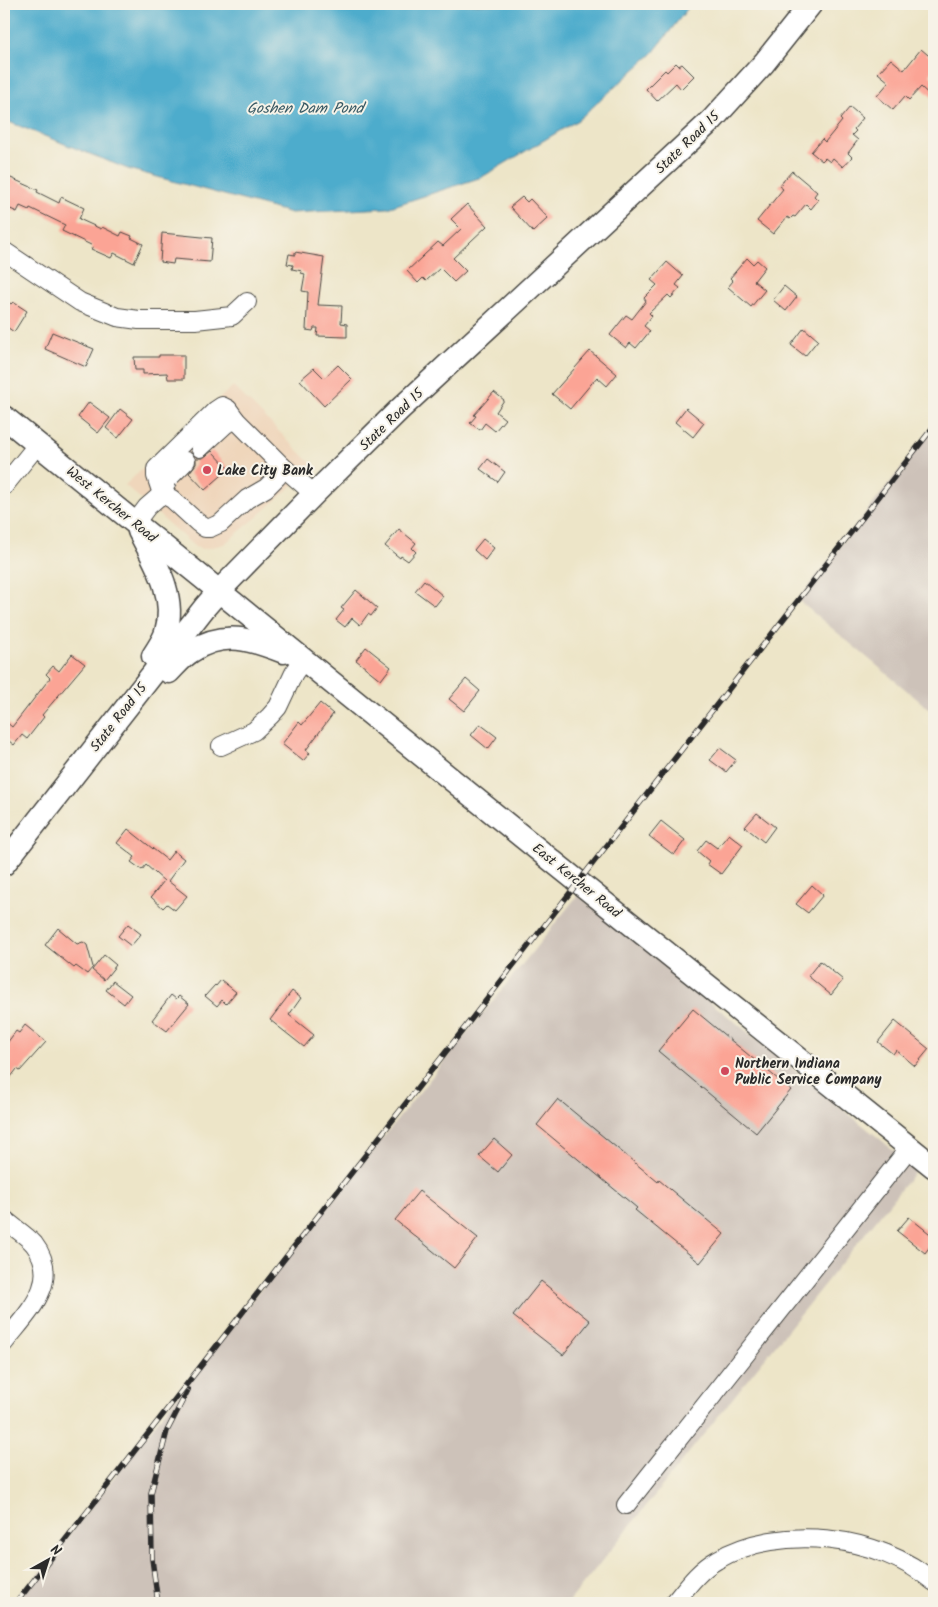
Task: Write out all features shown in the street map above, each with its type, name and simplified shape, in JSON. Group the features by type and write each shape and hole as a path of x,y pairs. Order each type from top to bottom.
{"main road":[{"name":"State Road 15","path":"4,864 219,591 399,410 712,120 764,63 811,4"},
{"name":"West Kercher Road","path":"4,417 219,591"},
{"path":"109,730 166,633 169,612 168,595 156,564 135,523"},
{"name":"East Kercher Road","path":"219,591 934,1167"},
{"path":"109,730 190,652 207,642 228,638 243,639 259,642 304,659"}],"street":[{"path":"4,251 80,302 117,317 139,320 195,320 232,316 247,302"},
{"path":"282,466 277,477 266,488 247,499 221,523 210,528 205,528 172,499 162,494 156,476 156,469 162,462 222,406 228,409 236,420 282,466 314,494"},
{"path":"200,448 226,424 236,420"},
{"path":"4,486 38,444"},
{"path":"135,523 147,507 162,494 168,479 186,461"},
{"path":"221,746 254,731 270,716 278,707 294,673 304,659"},
{"path":"626,1505 910,1147"},
{"path":"4,1219 33,1243 42,1256 45,1271 44,1284 35,1303 4,1343"},
{"path":"674,1603 692,1580 715,1561 746,1546 777,1541 833,1540 858,1545 905,1561 934,1582"}],"shaded area":[{"path":"233,386 314,466 224,544 204,549 195,547 125,485"},
{"path":"934,426 934,713 798,600"},
{"path":"578,895 917,1169 568,1603 16,1603 226,1333"}],"water":[{"name":"Goshen Dam Pond","path":"4,4 691,4 653,53 578,120 482,177 387,208 291,213 128,169 4,120"}],"building":[{"path":"921,49 934,60 934,70 930,75 934,79 934,99 921,87 909,100 905,96 893,110 877,96 889,82 878,73 891,59 904,70"},
{"path":"676,63 679,66 682,64 694,76 681,89 676,83 657,101 646,89 665,70 667,72"},
{"path":"850,107 863,118 854,129 856,131 852,135 858,140 848,153 852,157 843,167 833,158 830,162 825,158 822,161 811,152 822,139 825,142 842,121 840,119"},
{"path":"792,171 817,192 814,196 818,200 811,209 806,204 795,217 793,216 790,219 787,217 773,234 757,221 783,189 779,186"},
{"path":"4,175 38,190 37,192 59,203 61,197 84,208 79,219 120,236 122,232 132,236 131,238 143,244 134,263 114,253 111,258 91,249 93,246 62,231 65,225 30,208 29,210 20,206 17,212 4,206"},
{"path":"522,197 527,202 530,199 548,218 533,232 510,207"},
{"path":"467,204 487,226 453,258 466,271 454,282 440,268 426,281 423,278 418,283 407,271 438,242 443,246 461,229 451,219"},
{"path":"162,233 212,238 210,262 174,259 173,264 160,262"},
{"path":"295,252 324,257 318,305 342,306 341,323 347,324 347,337 317,336 318,328 314,328 313,331 306,330 308,292 302,291 305,274 301,273 302,271 292,269 293,265 287,264 289,254 295,255"},
{"path":"747,258 753,264 757,260 765,267 754,281 765,290 751,307 728,287 733,281 730,278"},
{"path":"667,262 683,276 676,285 680,288 671,298 668,295 649,313 652,316 644,326 650,331 636,348 630,343 626,348 610,335 626,315 632,319 646,301 644,298 657,285 651,280"},
{"path":"784,286 797,297 786,311 773,300"},
{"path":"4,299 11,304 13,302 27,311 14,332 4,325"},
{"path":"804,328 818,340 805,356 791,345"},
{"path":"52,332 94,349 86,367 45,349"},
{"path":"590,351 617,374 607,386 597,377 570,409 552,394"},
{"path":"159,355 184,355 184,379 168,379 167,373 143,374 143,370 135,370 134,357 159,357"},
{"path":"338,365 352,379 324,406 300,380 314,368 324,378"},
{"path":"494,392 504,400 496,412 505,419 495,431 485,423 480,430 470,423 476,416 474,415"},
{"path":"89,402 110,418 98,433 78,417"},
{"path":"686,408 704,423 693,437 675,422"},
{"path":"120,409 133,419 118,438 106,428"},
{"path":"212,451 229,469 205,490 189,473 196,464 196,458 203,458"},
{"path":"488,459 505,472 498,482 480,469"},
{"path":"399,529 416,543 412,548 416,552 408,561 401,556 400,558 385,546"},
{"path":"483,539 494,548 485,560 474,550"},
{"path":"424,580 443,596 435,606 415,591"},
{"path":"356,590 377,608 371,616 368,614 360,625 352,618 345,627 336,620 344,610 341,608"},
{"path":"366,647 391,667 381,680 356,660"},
{"path":"72,654 85,664 42,715 44,717 27,739 22,735 14,745 4,737 4,720 12,727 50,678 46,674 53,666 59,671"},
{"path":"466,679 480,691 464,711 449,699"},
{"path":"320,703 333,714 306,750 310,753 303,761 282,744 299,722 302,725"},
{"path":"480,724 497,737 488,749 471,735"},
{"path":"720,748 736,760 726,772 710,760"},
{"path":"757,813 775,827 764,842 745,827"},
{"path":"661,821 685,840 674,855 649,836"},
{"path":"128,829 167,860 174,851 184,859 168,881 187,896 175,910 167,904 163,908 151,897 164,881 146,865 142,870 131,862 135,857 117,843"},
{"path":"729,834 743,845 721,874 707,864 709,861 697,851 706,840 717,848"},
{"path":"812,885 823,895 808,913 796,904"},
{"path":"128,924 141,934 131,946 118,936"},
{"path":"58,928 77,944 83,942 87,945 93,967 87,974 76,966 74,968 45,945"},
{"path":"104,955 116,965 104,980 92,970"},
{"path":"820,961 843,980 831,995 808,976"},
{"path":"221,980 236,992 226,1004 222,1000 217,1006 205,996"},
{"path":"113,981 131,995 124,1004 106,990"},
{"path":"292,991 301,998 289,1015 314,1035 304,1047 270,1020"},
{"path":"171,995 176,999 179,996 189,1004 167,1031 152,1020"},
{"name":"Northern Indiana Public Service Company","path":"693,1009 791,1090 756,1133 658,1051"},
{"path":"895,1021 929,1049 915,1066 896,1050 893,1054 878,1042"},
{"path":"25,1025 46,1042 20,1071 17,1069 4,1086 4,1047 16,1031 19,1033"},
{"path":"558,1099 724,1234 700,1263 635,1210 637,1208 537,1125"},
{"path":"494,1139 512,1155 498,1172 479,1156"},
{"path":"419,1191 478,1238 454,1268 395,1220"},
{"path":"909,1217 934,1237 934,1241 925,1253 897,1231"},
{"path":"541,1281 590,1321 563,1355 513,1316"}],"railway":[{"path":"16,1603 934,426"},
{"path":"158,1603 152,1559 151,1493 167,1431 188,1390"}],"place":[{"name":"Lake City Bank","path":"207,470"},
{"name":"Northern Indiana Public Service Company","path":"725,1071"}]}
